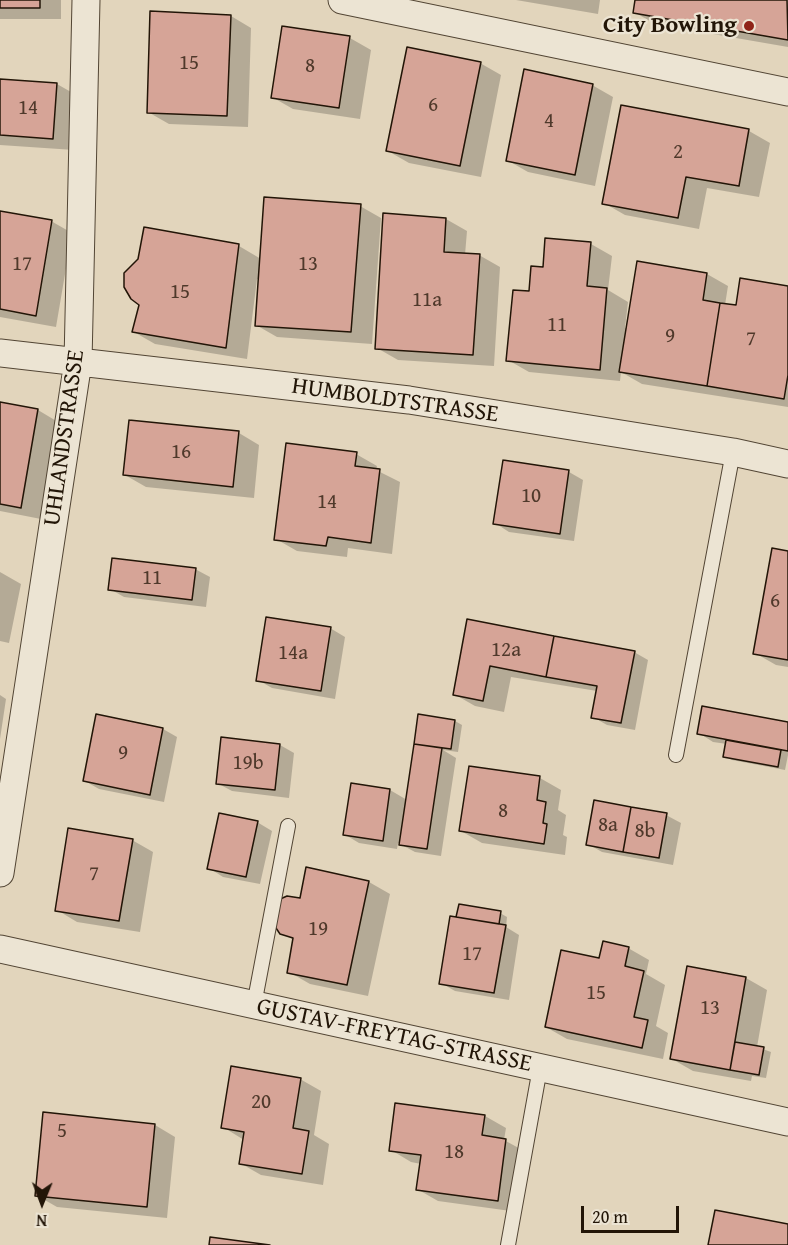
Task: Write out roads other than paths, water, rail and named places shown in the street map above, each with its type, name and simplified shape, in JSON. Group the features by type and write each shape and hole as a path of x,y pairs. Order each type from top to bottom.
{"street":[{"name":"UHLANDSTRASSE","path":"0,873 78,362 86,0"},
{"path":"342,0 788,92"},
{"name":"HUMBOLDTSTRASSE","path":"0,352 409,400 733,452 788,464"},
{"name":"GUSTAV-FREYTAG-STRASSE","path":"0,949 788,1122"}],"lane":[{"path":"676,755 733,452"},
{"path":"254,1005 288,826"},
{"path":"508,1245 540,1068"}],"place":[{"name":"City Bowling","path":"749,26"}]}
